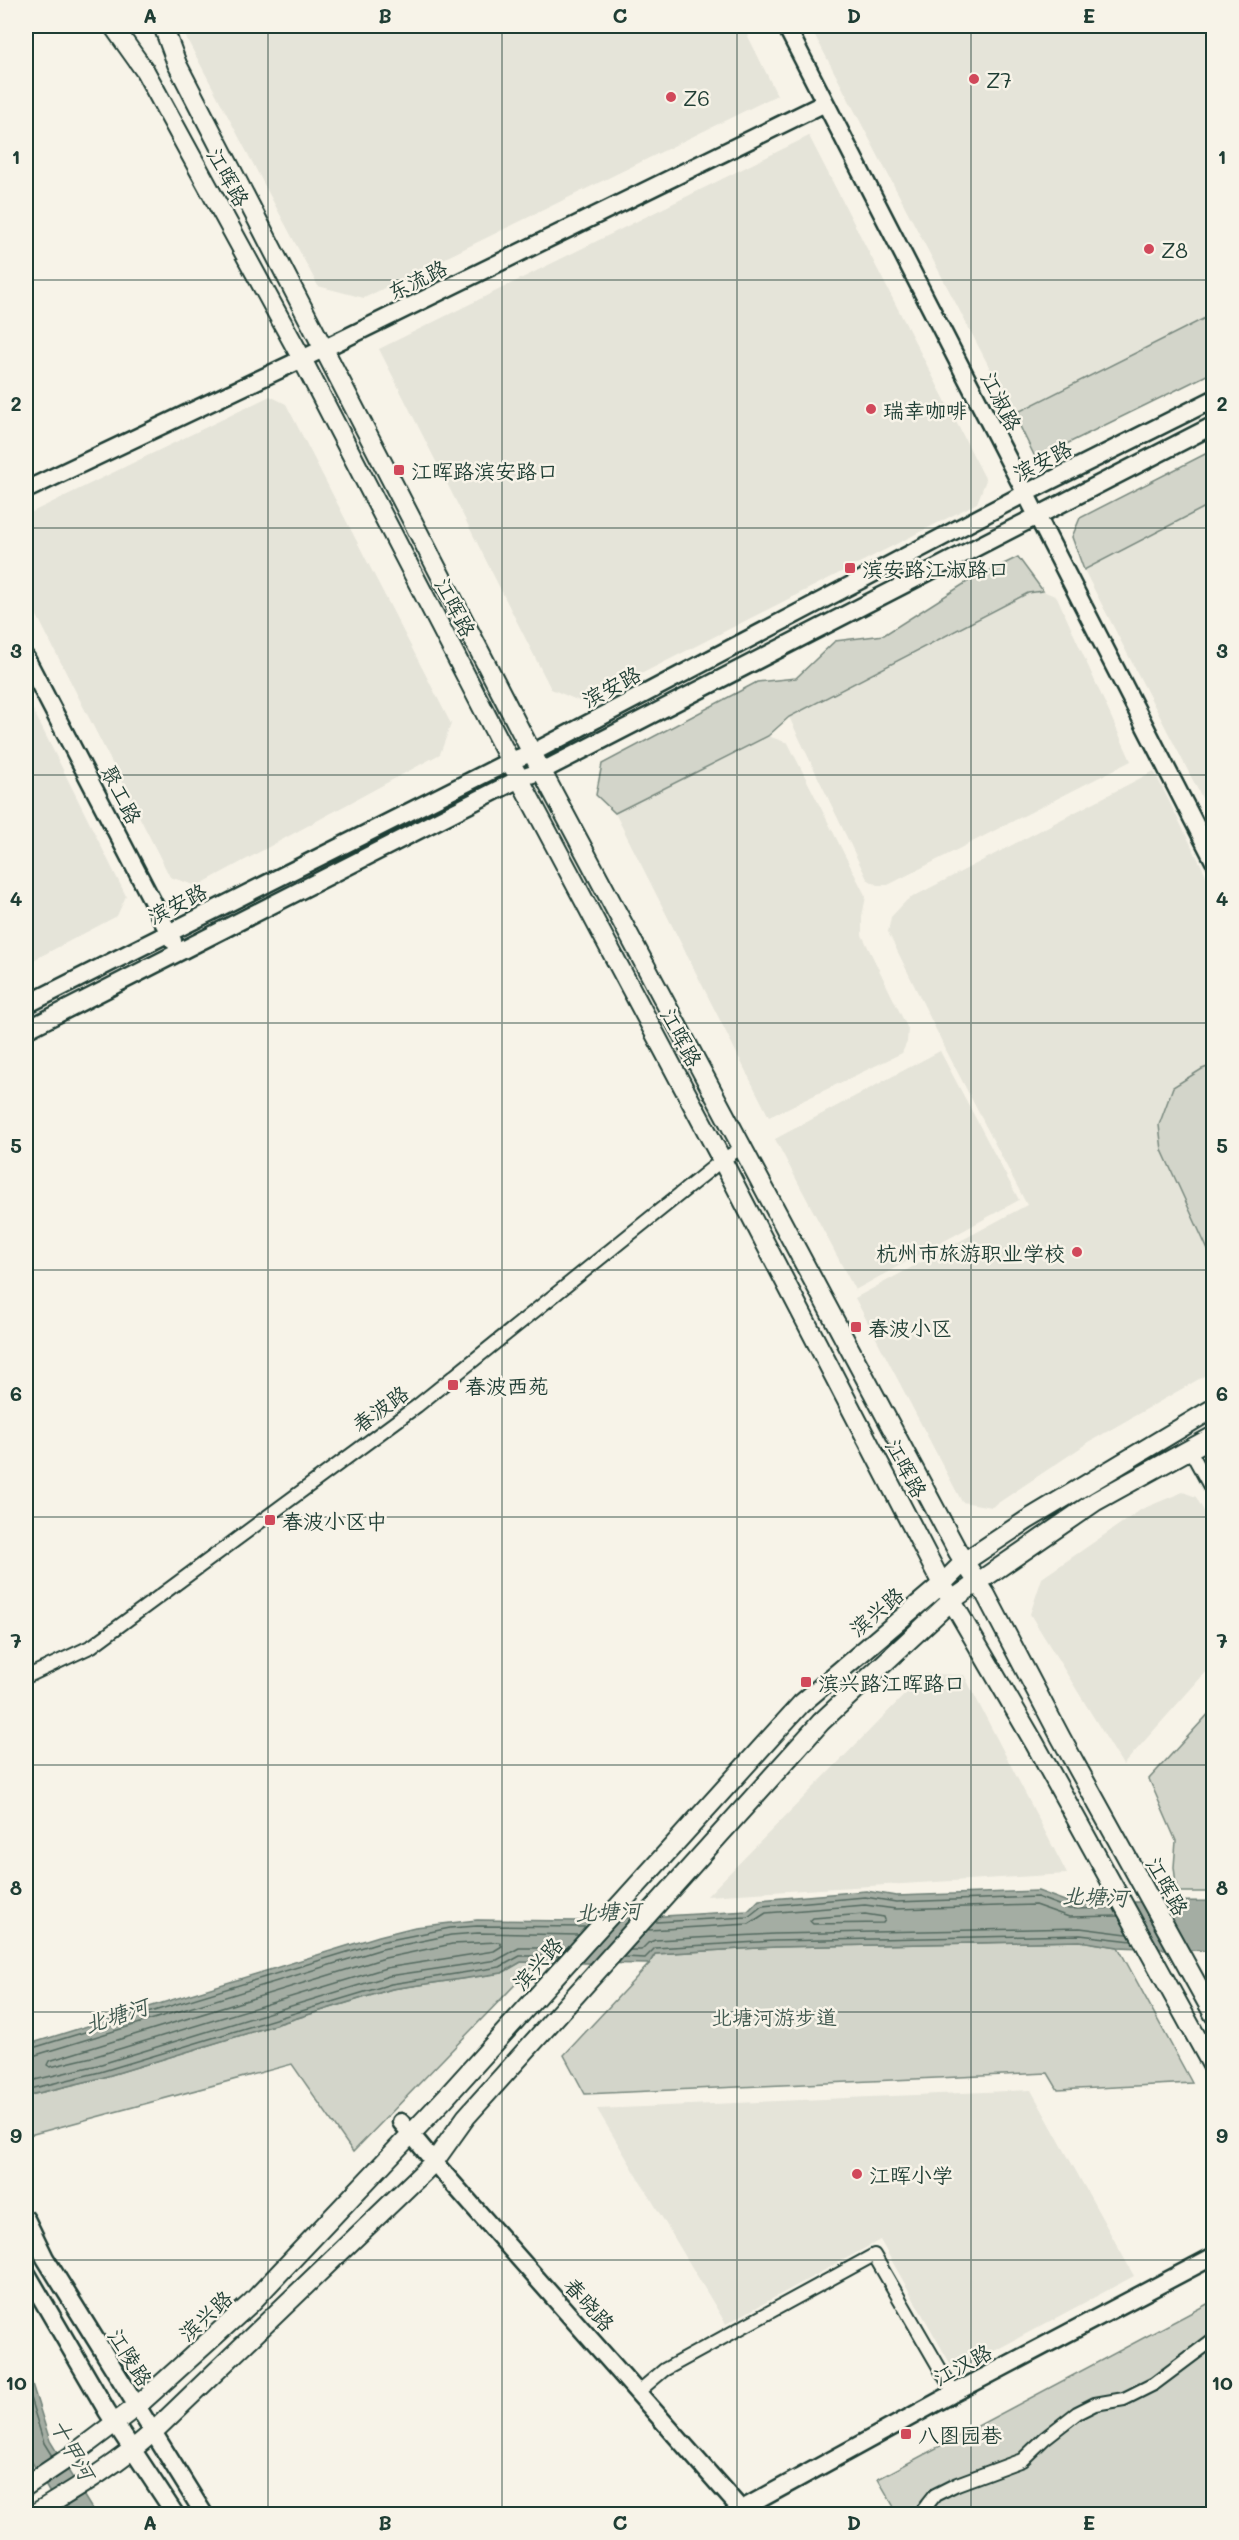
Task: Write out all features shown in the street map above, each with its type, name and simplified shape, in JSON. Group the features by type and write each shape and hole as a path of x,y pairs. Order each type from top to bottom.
{"main road":[{"name":"江晖路","path":"113,26 145,71 302,359 510,761 722,1160 947,1592 1035,1744 1214,2069"},
{"name":"江晖路","path":"163,26 177,64 532,753 964,1562 986,1595 1061,1738 1214,2015"},
{"name":"江淑路","path":"786,26 1214,861"},
{"name":"东流路","path":"26,490 323,349 825,104"},
{"name":"滨安路","path":"26,1005 510,761 532,753 1024,494 1214,399"},
{"name":"滨安路","path":"26,1030 521,778 542,771 1214,425"},
{"name":"聚工路","path":"26,658 179,952"},
{"name":"滨兴路","path":"40,2511 133,2450 153,2433 434,2162 466,2117 821,1722 947,1592 964,1562 1027,1520 1214,1407"},
{"name":"滨兴路","path":"27,2485 71,2456 136,2407 251,2303 406,2128 446,2097 801,1704 947,1592 978,1582 1096,1501 1163,1462 1214,1436"},
{"name":"春晓路","path":"406,2128 638,2392 740,2513"},
{"name":"江陵路","path":"26,2219 45,2258 204,2514"},
{"name":"江汉路","path":"740,2513 954,2393 1214,2256"},
{"path":"26,2272 133,2450 175,2514"}],"street":[{"name":"春波路","path":"26,1677 92,1646 417,1406 722,1160 743,1148"},
{"path":"1190,1450 1214,1494"},
{"path":"638,2392 664,2370 874,2255 954,2393"},
{"path":"920,2514 935,2495 957,2484 1022,2460 1077,2413 1095,2404 1124,2400 1154,2384 1214,2339"}],"shaded area":[{"path":"180,26 743,26 777,95 364,298 318,286"},
{"path":"810,26 1213,26 1213,314 1014,414"},
{"path":"809,136 986,480 977,503 584,703 551,689 379,349"},
{"path":"270,396 286,404 451,724 440,754 197,886 170,877 26,594 26,515"},
{"path":"1213,503 1213,819 1084,570"},
{"path":"1043,591 1057,597 1131,761 888,885 877,885 867,879 789,717 1029,593"},
{"path":"26,696 126,896 117,916 26,964"},
{"path":"768,736 788,743 866,897 862,916 862,935 908,1029 907,1042 902,1053 769,1117 615,813"},
{"path":"1154,771 1213,889 1213,1371 1089,1442 992,1507 962,1502 855,1298 1027,1205 946,1050 888,932 891,917 907,900"},
{"path":"940,1051 1019,1200 855,1290 775,1139"},
{"path":"1183,1492 1196,1497 1213,1527 1213,1664 1123,1765 1030,1614 1042,1578 1142,1509"},
{"path":"925,1674 964,1675 1067,1874 707,1896"},
{"name":"江晖小学","path":"1031,2090 1134,2276 955,2372 880,2240 726,2324 597,2109"}],"green space":[{"path":"1213,314 1213,372 1036,459 1014,414"},
{"path":"1213,450 1213,503 1084,570 1072,537 1080,518"},
{"path":"1018,557 1043,591 1028,593 789,717 768,736 615,813 596,795 602,764 757,682 796,678 835,641 884,635 967,582"},
{"path":"1214,1065 1213,1261 1162,1150 1159,1125 1173,1087 1202,1069"},
{"path":"1213,1709 1213,1892 1177,1892 1174,1867 1176,1841 1149,1779"},
{"name":"北塘河游步道","path":"1080,1941 1118,1947 1192,2083 1058,2090 1048,2073 585,2094 564,2055 649,1964 655,1954 775,1947"},
{"path":"538,1961 353,2152 292,2064 26,2136 26,2096 101,2078 392,1989 502,1973 521,1962"},
{"path":"1213,2301 1213,2514 898,2514 878,2479"}],"water":[{"path":"866,1891 896,1896 1038,1891 1070,1903 1207,1901 1213,1898 1213,1951 1118,1947 1080,1941 775,1947 655,1954 649,1964 521,1962 502,1973 392,1989 101,2078 26,2096 26,2045 379,1936 415,1927 477,1920 579,1921 748,1911 759,1900"},
{"path":"26,2372 50,2441 95,2514 62,2514 26,2452"}],"place":[{"name":"Z7","path":"974,79"},
{"name":"Z6","path":"671,97"},
{"name":"Z8","path":"1149,249"},
{"name":"瑞幸咖啡","path":"871,409"},
{"name":"江晖路滨安路口","path":"399,470"},
{"name":"滨安路江淑路口","path":"850,568"},
{"name":"杭州市旅游职业学校","path":"1077,1252"},
{"name":"春波小区","path":"856,1327"},
{"name":"春波西苑","path":"453,1385"},
{"name":"春波小区中","path":"270,1520"},
{"name":"滨兴路江晖路口","path":"806,1682"},
{"name":"江晖小学","path":"857,2174"},
{"name":"八图园巷","path":"906,2434"}],"water label":[{"name":"北塘河","path":"1095,1896"},
{"name":"北塘河","path":"608,1911"},
{"name":"北塘河","path":"116,2015"},
{"name":"十甲河","path":"73,2449"}]}
